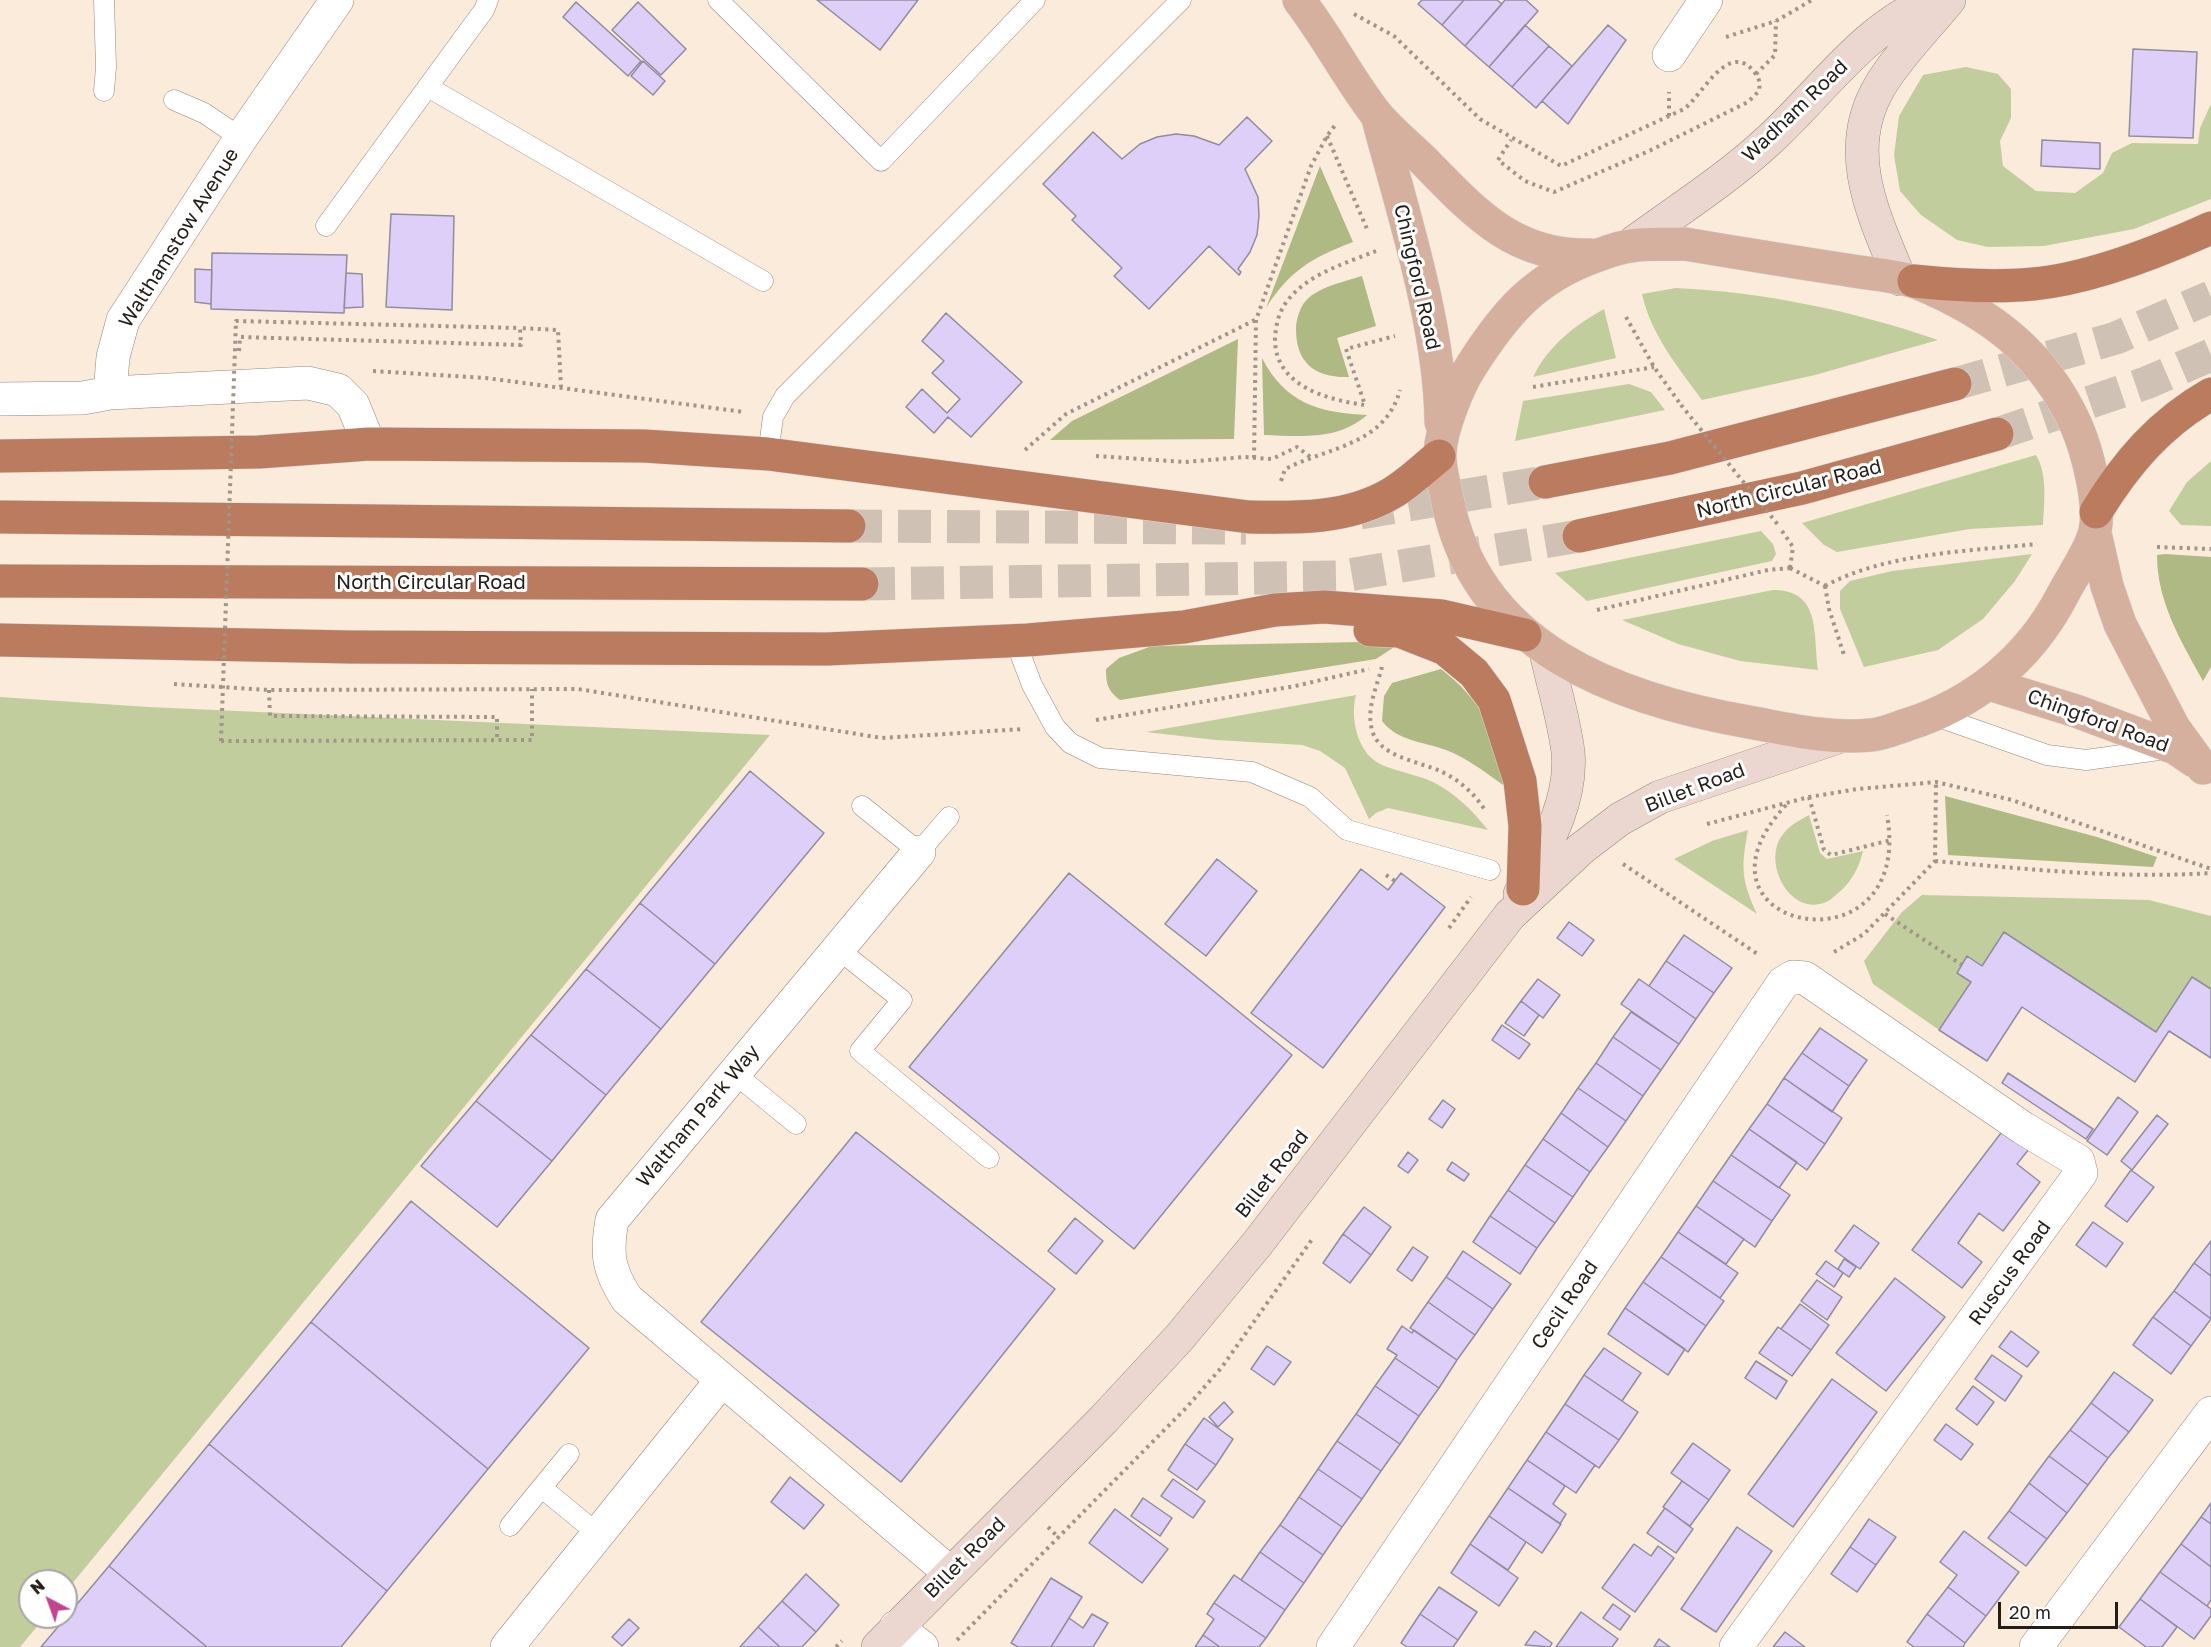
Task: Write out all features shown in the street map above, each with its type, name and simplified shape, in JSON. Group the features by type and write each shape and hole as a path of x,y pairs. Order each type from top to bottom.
{"highway":[{"path":"1907,280 1982,286 2034,284 2083,273 2169,246 2211,228"},
{"path":"1545,482 1681,455 1955,384"},
{"path":"2095,522 2136,453 2167,424 2211,394"},
{"name":"North Circular Road","path":"1579,536 1802,488 1997,434"},
{"path":"0,456 259,452 369,444 644,446 768,454 1249,517 1304,519 1363,507 1392,493 1440,449"},
{"path":"0,517 849,526"},
{"name":"North Circular Road","path":"0,581 862,584"},
{"path":"0,640 328,647 827,649 1015,640 1184,627 1275,610 1324,607 1442,616 1536,644"},
{"path":"1184,627 1267,631 1357,629 1399,632 1445,649 1474,672 1494,700 1520,781 1525,826 1517,902"}],"main road":[{"name":"Wadham Road","path":"1615,250 1766,143 1867,40 1903,15 1933,0"},
{"path":"1907,280 1862,173 1862,132 1867,109 1881,84 1949,0"},
{"name":"Chingford Road","path":"1305,8 1377,114 1464,202 1504,233 1537,250 1570,255 1685,244 1907,280 1981,315 2009,332 2056,385 2083,441 2107,586 2120,624 2174,728 2207,771"},
{"name":"Chingford Road","path":"1377,114 1415,260 1437,359 1441,394 1440,449 1453,529 1486,592 1536,644"},
{"path":"1440,449 1462,381 1496,327 1537,285 1567,267 1615,250"},
{"path":"1536,644 1620,688 1704,715 1814,734 1875,735 1936,716 1989,684 2010,667 2036,638 2054,610 2095,522"},
{"name":"Billet Road","path":"887,1637 949,1572 1104,1419 1179,1338 1257,1244 1517,902 1558,818 1567,783 1568,753 1536,644"},
{"name":"Chingford Road","path":"1989,684 2076,711 2175,748 2207,771"},
{"name":"Billet Road","path":"1517,902 1582,848 1630,814 1660,797 1841,736"}],"street":[{"name":"Walthamstow Avenue","path":"97,396 113,357 123,320 241,138 337,0"},
{"path":"1670,55 1706,0"},
{"path":"0,399 97,396 308,383 338,390 353,405 369,444"},
{"name":"Waltham Park Way","path":"919,852 612,1220 607,1247 613,1277 627,1299 949,1572"},
{"name":"Cecil Road","path":"1333,1647 1784,983 1799,977"},
{"name":"Ruscus Road","path":"1736,1647 2081,1173 2078,1161 2023,1128 1799,977"},
{"path":"507,1647 722,1380"},
{"path":"2036,1647 2211,1413"},
{"path":"887,1637 922,1647"}],"lane":[{"path":"104,0 106,67 104,91"},
{"path":"326,226 428,87 488,0"},
{"path":"718,0 881,161 1035,0"},
{"path":"768,454 773,417 785,396 1181,0"},
{"path":"428,87 763,281"},
{"path":"174,100 204,113 241,138"},
{"path":"1015,640 1032,685 1055,727 1070,743 1100,758 1252,772 1310,797 1347,830 1490,870"},
{"path":"1936,716 2047,755 2066,758 2086,760 2175,748"},
{"path":"862,806 919,852"},
{"name":"Waltham Park Way","path":"919,852 949,817"},
{"path":"838,949 902,1000 860,1051 988,1158"},
{"path":"734,1073 796,1124"},
{"path":"510,1526 569,1454"},
{"path":"542,1488 598,1534"}],"path":[{"path":"1723,38 1776,21 1812,0"},
{"path":"1305,8 1358,14 1394,36 1480,119 1511,140 1561,166 1684,109 1694,102 1716,72 1725,66 1742,63 1756,74 1760,85 1759,91 1748,102 1649,151 1554,192 1525,181 1498,160 1511,140"},
{"path":"1756,74 1775,55 1776,21"},
{"path":"1254,458 1256,320 1311,166 1327,136 1367,230"},
{"path":"1372,240 1379,261"},
{"path":"1376,251 1328,270 1288,299 1280,312 1276,328 1278,359 1287,373 1314,393 1365,405 1346,349 1401,335"},
{"path":"1626,317 1654,367 1681,405 1779,526 1793,547 1790,568"},
{"path":"1023,451 1066,414 1256,320"},
{"path":"532,689 532,741 221,741 236,321 558,330 561,387"},
{"path":"240,337 520,345 520,328"},
{"path":"1533,387 1654,367"},
{"path":"365,370 486,378 748,412"},
{"path":"1095,456 1185,462 1272,459 1297,447 1313,459 1337,451 1369,434 1392,410 1401,384"},
{"path":"1825,586 1854,572 1877,566 1939,555 2037,544"},
{"path":"2157,547 2211,549"},
{"path":"1597,610 1768,570 1790,568 1825,586"},
{"path":"1825,586 1829,609 1845,658"},
{"path":"497,741 497,717 270,716 269,690 578,689 882,738 1055,727 1295,686 1382,666 1371,706 1371,728 1376,740 1388,751 1442,772 1475,794 1491,819"},
{"path":"1625,856 1617,860 1799,977 1864,934 1935,861 1936,782"},
{"name":"Billet Road","path":"1698,826 1809,797 1858,789 1936,782 2012,800 2211,871"},
{"path":"1809,797 1824,850 1831,855 1891,839"},
{"path":"1787,803 1764,832 1754,859 1762,895 1776,910 1787,915 1820,919 1855,909 1868,900 1884,878 1891,839 1887,815"},
{"path":"1935,861 2082,874 2169,875 2211,871"},
{"path":"1443,937 1490,870"},
{"path":"1885,914 1962,965"},
{"path":"836,1647 843,1639"}],"green space":[{"path":"1966,67 1998,74 2011,89 2011,118 2000,141 2003,166 2036,191 2075,193 2103,173 2112,153 2132,143 2198,144 2200,128 2211,104 2211,199 2134,229 2044,246 1988,247 1957,240 1921,215 1900,191 1894,155 1899,116 1923,75"},
{"path":"1320,166 1353,242 1326,253 1303,267 1284,284 1266,308"},
{"path":"1362,276 1376,326 1337,338 1349,377 1327,375 1304,360 1297,341 1297,319 1309,297 1331,286"},
{"path":"1676,288 1742,294 1808,305 1874,320 1938,340 1815,375 1702,400 1659,337 1642,294"},
{"path":"1604,309 1616,358 1533,377 1547,355 1563,337"},
{"path":"1238,339 1234,439 1050,440 1072,421"},
{"path":"1262,358 1281,386 1305,403 1334,412 1367,415 1331,433 1305,436 1264,435"},
{"path":"1629,384 1651,392 1665,410 1515,441 1523,401"},
{"path":"2036,455 2044,480 2043,525 1970,529 1837,552 1824,545 1802,523"},
{"path":"2211,461 2211,526 2181,525 2169,511 2187,482"},
{"path":"1761,531 1773,544 1776,554 1772,561 1587,601 1555,573"},
{"path":"2032,554 2015,581 1983,619 1938,650 1864,667 1840,609 1840,591 1850,581 1892,571"},
{"path":"2157,555 2211,557 2211,667 2203,681 2172,621 2161,589"},
{"path":"1773,590 1789,592 1800,597 1807,605 1812,616 1818,670 1740,661 1678,644 1622,620"},
{"path":"1362,642 1396,646 1376,659 1120,700 1108,687 1106,679 1106,669 1119,658 1152,646"},
{"path":"1441,669 1467,693 1486,720 1498,750 1503,785 1461,757 1403,737 1382,721 1384,696 1392,683"},
{"path":"1356,695 1354,714 1357,734 1372,759 1386,767 1427,779 1441,786 1463,803 1488,830 1388,808 1369,819 1345,768 1320,751 1302,745 1216,740 1146,732"},
{"path":"0,697 148,707 770,735 78,1576 78,1569 18,1569 18,1629 35,1629 20,1647 0,1647"},
{"path":"1945,796 2097,837 2157,857 2153,867 1948,855"},
{"path":"1809,815 1820,853 1827,859 1863,851 1857,869 1842,890 1829,901 1813,905 1802,902 1784,886 1778,874 1776,861 1776,848 1781,837 1793,824"},
{"path":"1748,830 1744,873 1757,914 1674,859 1712,841"},
{"path":"1922,895 2149,900 2211,916 2211,989 2192,977 2156,1032 2005,932 1982,966 1967,957 1957,973 1971,982 1939,1030 1873,984 1864,961 1902,912"}],"building":[{"path":"817,0 918,0 880,50"},
{"path":"1422,0 1464,0 1442,25 1418,4"},
{"path":"1464,0 1497,0 1502,4 1465,46 1442,25"},
{"path":"1505,0 1526,0 1538,11 1489,67 1465,46"},
{"path":"576,2 641,61 628,76 563,17"},
{"path":"638,2 686,49 661,75 612,30"},
{"path":"1525,25 1549,46 1512,87 1489,67"},
{"path":"1608,25 1626,40 1568,124 1542,101"},
{"path":"1549,46 1572,66 1536,108 1512,87"},
{"path":"2133,49 2197,52 2193,138 2129,136"},
{"path":"643,61 665,81 653,95 631,76"},
{"path":"1247,117 1272,141 1245,169 1258,197 1259,216 1257,235 1250,252 1238,269 1241,272 1239,275 1209,246 1149,309 1114,276 1122,268 1072,220 1076,216 1043,184 1093,132 1122,159 1140,144 1157,137 1176,134 1194,136 1219,145"},
{"path":"2042,140 2100,143 2100,169 2041,166"},
{"path":"391,214 454,216 452,310 386,307"},
{"path":"212,253 347,255 344,313 211,309"},
{"path":"195,269 212,270 211,304 195,302"},
{"path":"346,273 362,274 363,307 344,308"},
{"path":"946,313 1022,382 971,437 948,417 934,433 906,407 922,389 947,413 960,399 932,373 944,361 922,341"},
{"path":"750,771 824,833 715,964 640,903"},
{"path":"1217,859 1257,891 1206,956 1165,924"},
{"path":"1361,869 1388,890 1401,873 1445,907 1323,1068 1251,1013"},
{"path":"1069,873 1292,1055 1134,1249 909,1067"},
{"path":"640,903 715,964 661,1029 586,969"},
{"path":"1569,922 1594,940 1582,956 1557,938"},
{"path":"2004,932 2156,1032 2192,977 2211,989 2211,1058 2169,1031 2135,1082 2022,1007 1987,1061 1939,1030 1971,982 1957,973 1967,956 1982,966"},
{"path":"1684,935 1732,968 1714,993 1666,961"},
{"path":"1666,961 1714,993 1696,1019 1649,986"},
{"path":"586,969 661,1029 606,1095 531,1035"},
{"path":"1538,979 1560,995 1543,1018 1521,1001"},
{"path":"1639,979 1696,1019 1679,1044 1621,1004"},
{"path":"1521,1001 1539,1015 1524,1036 1505,1023"},
{"path":"1631,1012 1679,1044 1661,1070 1613,1037"},
{"path":"1502,1025 1530,1044 1519,1059 1492,1040"},
{"path":"1820,1028 1867,1060 1849,1086 1802,1053"},
{"path":"531,1035 606,1095 552,1161 476,1101"},
{"path":"1613,1037 1661,1070 1643,1096 1596,1063"},
{"path":"1802,1053 1849,1086 1832,1112 1784,1078"},
{"path":"1596,1063 1643,1096 1626,1121 1578,1088"},
{"path":"2008,1073 2093,1129 2086,1139 2002,1083"},
{"path":"1784,1078 1842,1118 1825,1144 1767,1104"},
{"path":"1578,1088 1626,1121 1608,1147 1561,1113"},
{"path":"2118,1097 2138,1112 2107,1155 2087,1141"},
{"path":"1443,1100 1455,1109 1442,1128 1429,1119"},
{"path":"476,1101 552,1161 497,1227 421,1166"},
{"path":"1767,1104 1825,1144 1807,1170 1749,1129"},
{"path":"1561,1113 1608,1147 1590,1172 1543,1139"},
{"path":"2157,1115 2168,1124 2132,1170 2121,1161"},
{"path":"1749,1129 1797,1162 1779,1188 1731,1155"},
{"path":"2004,1129 2029,1149 2017,1164 2040,1182 2003,1231 1979,1213 1958,1243 1982,1262 1962,1288 1912,1250"},
{"path":"856,1132 1055,1289 901,1482 701,1322"},
{"path":"1543,1139 1590,1172 1573,1197 1525,1165"},
{"path":"1408,1152 1418,1160 1408,1173 1398,1166"},
{"path":"1731,1155 1790,1195 1772,1221 1713,1181"},
{"path":"1452,1162 1469,1174 1464,1181 1447,1170"},
{"path":"1525,1165 1573,1197 1555,1223 1508,1190"},
{"path":"2131,1170 2154,1187 2127,1222 2105,1206"},
{"path":"1713,1181 1772,1221 1755,1247 1696,1206"},
{"path":"1508,1190 1555,1223 1537,1248 1490,1216"},
{"path":"411,1201 589,1348 488,1469 311,1322"},
{"path":"1696,1206 1744,1239 1726,1264 1678,1232"},
{"path":"1364,1207 1391,1227 1371,1255 1343,1234"},
{"path":"1490,1216 1537,1248 1520,1274 1473,1242"},
{"path":"1075,1218 1103,1241 1076,1274 1048,1251"},
{"path":"2093,1222 2123,1243 2106,1267 2076,1245"},
{"path":"1854,1225 1879,1243 1860,1269 1835,1251"},
{"path":"1678,1232 1738,1273 1720,1298 1661,1257"},
{"path":"1343,1234 1371,1255 1350,1283 1323,1263"},
{"path":"2211,1241 2211,1276 2194,1263"},
{"path":"1413,1247 1428,1257 1412,1281 1397,1270"},
{"path":"1463,1251 1511,1284 1493,1309 1446,1277"},
{"path":"1661,1257 1724,1301 1706,1326 1643,1282"},
{"path":"1844,1259 1856,1267 1849,1277 1838,1269"},
{"path":"1826,1261 1843,1273 1834,1287 1816,1274"},
{"path":"2194,1263 2211,1276 2211,1319 2174,1291"},
{"path":"1446,1277 1493,1309 1475,1335 1428,1302"},
{"path":"1895,1278 1945,1317 1886,1391 1836,1353"},
{"path":"1817,1280 1842,1297 1827,1320 1801,1301"},
{"path":"1643,1282 1706,1326 1688,1352 1625,1308"},
{"path":"2174,1291 2211,1319 2191,1346 2153,1317"},
{"path":"1428,1302 1475,1335 1457,1360 1410,1328"},
{"path":"1800,1304 1829,1325 1811,1350 1781,1329"},
{"path":"1625,1308 1685,1349 1668,1375 1608,1334"},
{"path":"2153,1317 2191,1346 2171,1374 2133,1345"},
{"path":"311,1322 488,1469 387,1591 209,1444"},
{"path":"1402,1326 1412,1333 1414,1330 1457,1360 1439,1388 1395,1358 1397,1355 1387,1349"},
{"path":"1778,1327 1811,1350 1792,1376 1759,1353"},
{"path":"2011,1331 2039,1352 2027,1367 1999,1347"},
{"path":"1267,1346 1291,1362 1274,1385 1251,1369"},
{"path":"1604,1348 1641,1373 1622,1401 1584,1375"},
{"path":"1992,1355 2022,1376 2005,1401 1975,1379"},
{"path":"1395,1358 1439,1388 1419,1416 1375,1386"},
{"path":"1756,1361 1787,1381 1776,1399 1745,1378"},
{"path":"2114,1372 2153,1400 2129,1432 2091,1403"},
{"path":"1584,1375 1638,1412 1619,1440 1565,1404"},
{"path":"1832,1379 1877,1412 1793,1527 1748,1494"},
{"path":"1375,1386 1419,1416 1400,1444 1356,1414"},
{"path":"1973,1386 1994,1402 1977,1425 1956,1409"},
{"path":"1224,1402 1233,1412 1218,1427 1209,1417"},
{"path":"2091,1403 2129,1432 2108,1458 2070,1430"},
{"path":"1565,1404 1619,1440 1599,1468 1546,1432"},
{"path":"1356,1414 1400,1444 1381,1471 1337,1441"},
{"path":"1204,1418 1233,1439 1216,1465 1185,1444"},
{"path":"1946,1424 1973,1444 1961,1460 1934,1440"},
{"path":"2070,1430 2108,1458 2088,1485 2049,1456"},
{"path":"1546,1432 1595,1465 1576,1493 1527,1460"},
{"path":"1337,1441 1381,1471 1362,1499 1318,1469"},
{"path":"1693,1443 1730,1470 1709,1500 1671,1473"},
{"path":"209,1444 387,1591 341,1647 207,1647 109,1566"},
{"path":"1185,1444 1216,1465 1197,1490 1168,1470"},
{"path":"2049,1456 2088,1485 2067,1513 2029,1483"},
{"path":"1527,1460 1565,1486 1553,1504 1566,1514 1560,1524 1508,1488"},
{"path":"1318,1469 1362,1499 1342,1527 1299,1497"},
{"path":"790,1477 824,1505 804,1529 771,1502"},
{"path":"1173,1479 1205,1501 1193,1518 1161,1496"},
{"path":"1682,1481 1709,1500 1690,1526 1663,1507"},
{"path":"2029,1483 2067,1513 2047,1539 2009,1511"},
{"path":"1508,1488 1561,1524 1542,1553 1489,1516"},
{"path":"1299,1497 1342,1527 1323,1555 1280,1525"},
{"path":"1143,1498 1172,1518 1160,1536 1131,1516"},
{"path":"2211,1503 2211,1524 2201,1517"},
{"path":"1665,1508 1693,1529 1676,1553 1647,1533"},
{"path":"1115,1509 1168,1549 1142,1583 1089,1543"},
{"path":"2009,1511 2047,1539 2026,1566 1988,1538"},
{"path":"1489,1516 1526,1542 1508,1570 1470,1544"},
{"path":"2201,1517 2211,1524 2211,1567 2181,1544"},
{"path":"1869,1519 1896,1537 1876,1565 1850,1547"},
{"path":"1280,1525 1323,1555 1304,1583 1260,1552"},
{"path":"1737,1527 1772,1551 1716,1632 1681,1609"},
{"path":"1964,1531 2019,1572 1986,1616 1948,1587 1957,1575 1940,1562"},
{"path":"1470,1544 1518,1578 1499,1606 1451,1573"},
{"path":"1634,1544 1651,1556 1658,1546 1674,1558 1635,1612 1602,1588"},
{"path":"2181,1544 2211,1567 2211,1600 2207,1606 2160,1572"},
{"path":"1850,1547 1876,1565 1857,1592 1831,1574"},
{"path":"1260,1552 1304,1583 1285,1610 1241,1580"},
{"path":"109,1566 207,1647 41,1647 56,1629 78,1629 78,1603"},
{"path":"2160,1572 2211,1609 2211,1616 2194,1639 2140,1599"},
{"path":"806,1574 839,1605 816,1632 782,1601"},
{"path":"1234,1575 1285,1610 1266,1638 1214,1603"},
{"path":"1051,1578 1082,1597 1051,1647 1018,1647 1011,1643"},
{"path":"1439,1587 1477,1612 1458,1640 1420,1614"},
{"path":"1948,1587 1986,1616 1965,1643 1927,1614"},
{"path":"2140,1599 2177,1627 2162,1647 2146,1647 2119,1627"},
{"path":"782,1601 816,1632 802,1647 780,1647 758,1627"},
{"path":"1214,1603 1266,1638 1259,1647 1220,1647 1203,1635 1214,1619 1207,1614"},
{"path":"1613,1604 1630,1616 1620,1630 1603,1618"},
{"path":"1581,1612 1618,1639 1612,1647 1556,1647"},
{"path":"1092,1614 1108,1623 1093,1647 1051,1647 1069,1618 1083,1628"},
{"path":"1420,1614 1458,1640 1453,1647 1407,1647 1401,1643"},
{"path":"1927,1614 1965,1643 1963,1647 1914,1647 1907,1642"},
{"path":"629,1619 639,1628 622,1646 612,1637"},
{"path":"758,1627 780,1647 740,1647"},
{"path":"1535,1631 1552,1643 1550,1647 1525,1645"},
{"path":"1785,1632 1805,1647 1773,1647"},
{"path":"1203,1635 1220,1647 1195,1647"},
{"path":"1659,1639 1670,1647 1654,1647"}],"tunnel":[{"path":"1955,384 2116,338 2211,297"},
{"path":"1997,434 2146,383 2211,355"},
{"path":"1360,513 1545,482"},
{"path":"849,526 1246,528"},
{"path":"862,584 1337,577 1579,536"}]}
